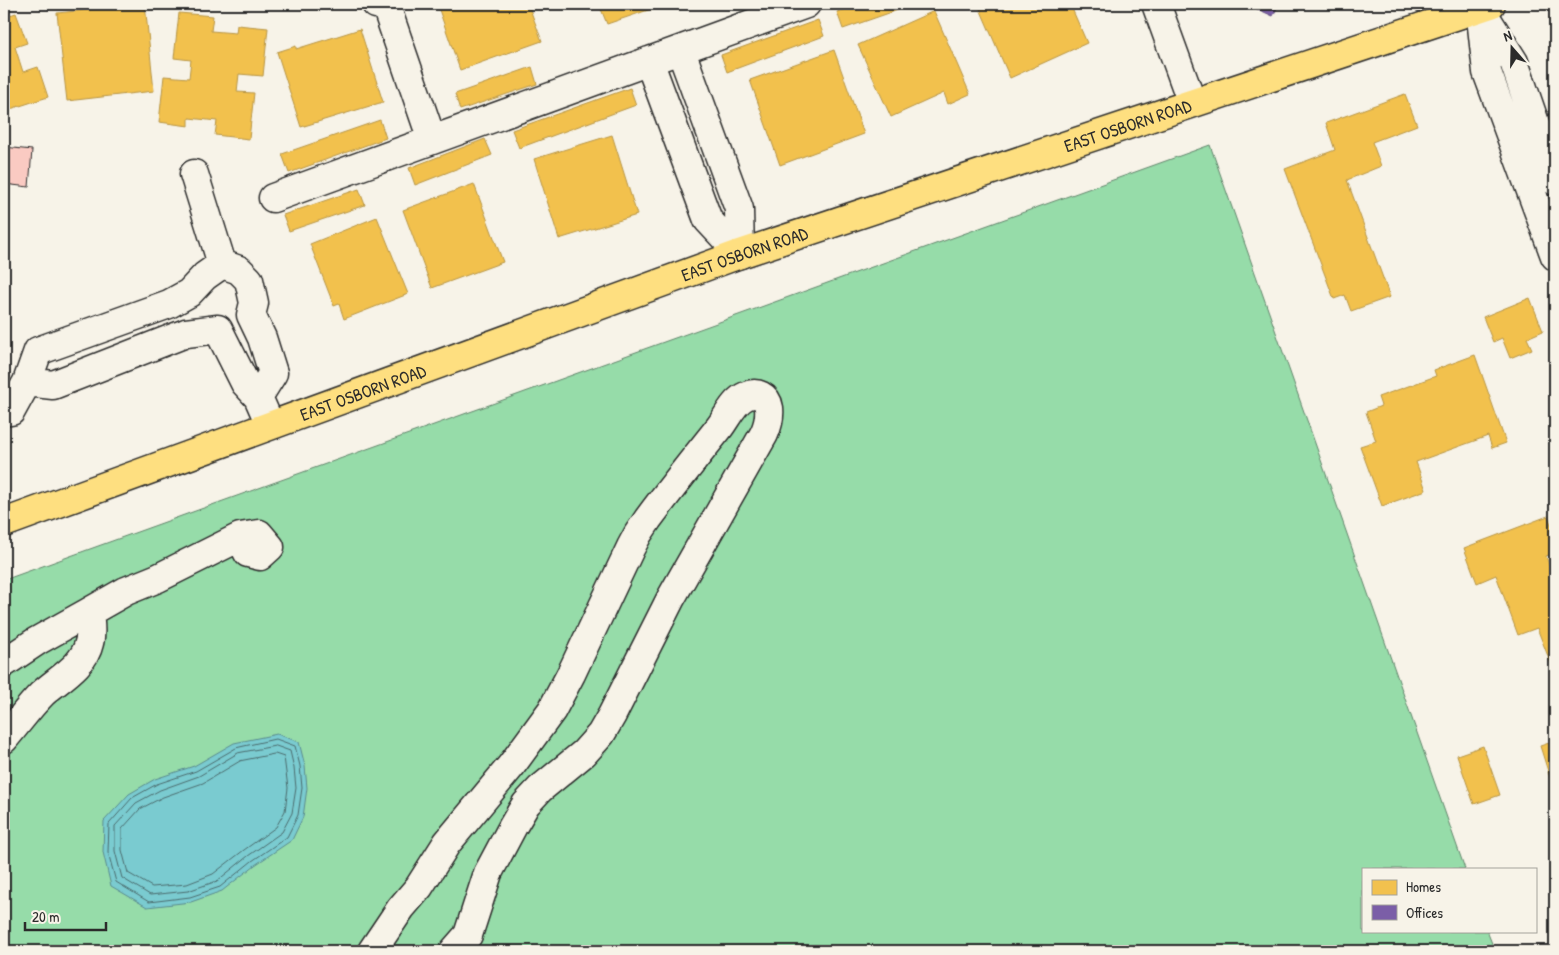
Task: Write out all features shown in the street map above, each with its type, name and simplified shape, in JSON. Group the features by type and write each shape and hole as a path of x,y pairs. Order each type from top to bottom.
{"main road":[{"name":"EAST OSBORN ROAD","path":"4,523 740,254 1485,6"}],"street":[{"path":"376,4 386,6 432,140"},
{"path":"273,198 806,4"},
{"path":"1156,4 1192,103"},
{"path":"1485,6 1487,72 1555,256"},
{"path":"1485,6 1514,62 1551,169 1523,167"},
{"path":"681,50 739,209 740,254"},
{"path":"649,61 708,220 740,254"},
{"path":"679,144 710,133"},
{"path":"194,174 222,264"},
{"path":"4,412 11,411 27,382 38,352 169,304 187,294 205,276 222,264"},
{"path":"222,264 240,270 249,280 254,303 251,315 262,338 273,373 258,397"},
{"path":"187,294 187,315 198,331"},
{"path":"27,382 53,385 186,333 218,329 245,384 258,397 270,425"},
{"path":"372,951 447,843 511,766 552,710 638,534 648,519 738,401 746,395 757,394 764,397 769,406 769,422 764,434 671,598 612,715 594,743 540,789 526,804 488,873 468,934 454,951"},
{"path":"4,663 36,641 126,591 158,578 240,537"},
{"path":"4,739 43,693 84,655 91,633 89,612"}],"green space":[{"path":"1210,145 1465,868 1362,868 1362,932 1487,932 1495,951 4,951 4,580"}],"water":[{"path":"277,734 299,742 305,766 307,788 303,817 292,840 255,865 222,891 191,902 147,907 111,886 103,852 104,821 129,794 155,779 194,766 234,743"}],"building: Homes":[{"path":"145,4 154,91 67,101 57,13"},
{"path":"437,4 528,4 542,41 460,70"},
{"path":"599,4 660,4 660,6 607,24"},
{"path":"861,4 915,4 843,29 837,12"},
{"path":"978,4 1070,4 1087,43 1010,78"},
{"path":"934,11 970,94 948,104 944,93 891,117 858,45"},
{"path":"16,13 27,43 15,47 23,72 38,67 48,97 4,111 4,17"},
{"path":"179,13 213,16 211,31 236,33 237,25 268,28 263,76 239,74 237,92 254,93 249,139 215,135 217,121 189,118 189,126 159,122 164,76 189,78 191,60 174,58"},
{"path":"818,20 824,36 727,72 721,55"},
{"path":"360,29 383,102 301,127 277,52 296,46 296,49"},
{"path":"834,50 864,134 780,165 750,80"},
{"path":"532,67 537,84 460,110 455,94"},
{"path":"630,88 636,105 519,148 512,130"},
{"path":"1405,94 1417,125 1372,142 1381,166 1347,180 1390,297 1351,311 1345,295 1334,299 1285,169 1335,150 1326,123"},
{"path":"380,120 386,138 289,173 282,154"},
{"path":"612,135 637,215 559,239 534,159"},
{"path":"485,139 492,155 415,185 409,168"},
{"path":"474,184 503,262 432,288 403,210"},
{"path":"359,189 365,205 289,231 283,215"},
{"path":"377,217 408,294 344,319 339,304 334,306 310,244"},
{"path":"1530,298 1543,331 1527,338 1532,349 1510,358 1502,338 1493,342 1483,317"},
{"path":"1475,355 1506,443 1492,448 1488,436 1416,462 1426,490 1382,506 1360,446 1376,441 1366,412 1381,406 1378,397 1436,376 1434,370"},
{"path":"1548,516 1555,536 1555,553 1546,556 1555,582 1555,668 1553,669 1537,628 1518,635 1496,575 1477,583 1464,548"},
{"path":"1555,741 1555,783 1552,784 1540,746"},
{"path":"1483,746 1500,795 1474,804 1457,755"}],"building: Offices":[{"path":"1246,4 1279,4 1273,16"}],"building: Other":[{"path":"4,147 32,150 29,187 4,184"}]}
